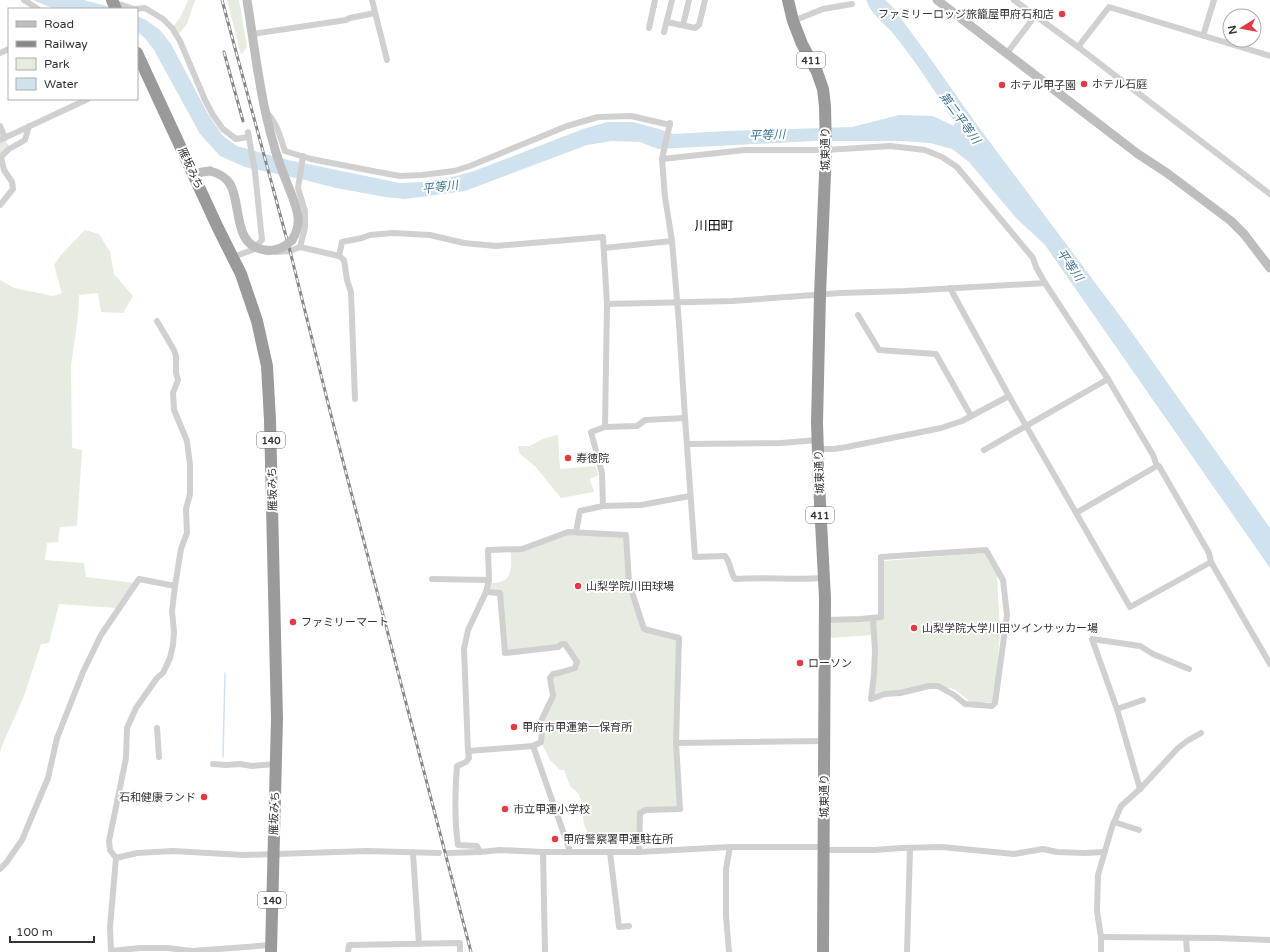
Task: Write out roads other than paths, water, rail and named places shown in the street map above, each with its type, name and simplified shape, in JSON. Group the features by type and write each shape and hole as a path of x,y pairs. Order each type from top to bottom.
{"highway":[{"name":"城東通り","path":"788,0 793,21 802,44 817,72 823,89 826,123 820,295 818,445 825,620 823,952"},
{"name":"雁坂みち","path":"138,58 141,71 194,175 247,291 257,321 265,359 269,386 277,718 271,949"}],"street":[{"path":"24,0 36,8"},
{"path":"194,175 210,171 222,176 230,183 234,194 242,232 252,246 260,250 278,250 292,240 297,231 299,220 276,152 265,111 259,82 247,0"},
{"path":"372,0 387,60"},
{"path":"649,28 655,0"},
{"path":"664,32 672,0"},
{"path":"683,25 689,0"},
{"path":"667,22 695,28 699,25 705,0"},
{"path":"793,21 824,9 852,4 847,0"},
{"path":"937,0 1138,154 1167,173 1230,221 1244,234 1270,268"},
{"path":"1014,0 1270,194"},
{"path":"1203,36 1214,0"},
{"path":"113,3 130,8"},
{"path":"1078,47 1109,7 1270,56"},
{"path":"138,9 145,8 163,19 172,28 180,41 205,100 219,124 236,139 248,137 255,172 262,240 252,250 232,257"},
{"path":"252,34 346,20 375,13"},
{"path":"1007,53 1035,16"},
{"path":"0,126 3,139 86,100"},
{"path":"265,111 272,117 285,151 303,158 400,176 454,171 470,166 567,126 598,117 631,116 669,125 662,159 665,197 672,241 690,496 696,557 725,556 728,559 731,574 735,579 824,578"},
{"path":"0,205 12,189 12,182 4,170 1,157 9,149 25,140 29,126"},
{"path":"662,159 745,150 890,146 925,150 942,157 957,167 1033,258 1045,283 1108,379 1153,455 1157,466 1159,466 1209,553 1211,562 1270,664"},
{"path":"300,247 305,228 305,211 298,188 303,158"},
{"path":"339,256 342,242 370,235 393,233 430,235 464,243 496,246 603,237 607,304 605,427"},
{"path":"604,248 672,241"},
{"path":"252,250 261,252 286,252 300,247 339,256 344,260 347,280 351,292 355,398"},
{"path":"607,304 733,301 841,293 1045,283"},
{"path":"950,288 1009,396 1130,607 1211,562"},
{"path":"858,315 879,350 936,354 972,416"},
{"path":"157,320 176,356 176,373 178,380 172,398 174,410 187,441 190,465 190,494 186,509 186,533 175,586 172,611 174,638 170,658 163,673 157,678 136,708 127,728 126,758 109,842 110,850 116,858 110,933 111,951 140,948 168,948 184,951 271,949"},
{"path":"984,450 1108,379"},
{"path":"687,444 781,443 841,448 941,428 962,421 1009,396"},
{"path":"603,506 602,473 591,432 605,427 637,426 645,420 685,418"},
{"path":"1076,513 1157,466"},
{"path":"576,532 580,511 603,506 641,505 690,496"},
{"path":"480,852 477,846 458,845 455,794 457,766 466,762 469,758 464,649 468,630 486,592 489,580 488,550 522,549 568,532 576,532 626,536 629,583 644,629 678,638 676,743 680,809 646,810 640,813 639,852"},
{"path":"825,620 881,617 881,557 986,550 1004,580 1007,615 995,703 992,706 964,704 954,695 938,686 929,686 900,693 885,694 871,699 875,651 873,618"},
{"path":"0,869 22,840 48,778 58,738 74,692 82,672 101,635 138,579 175,586"},
{"path":"432,579 489,580"},
{"path":"468,751 533,746 541,742 542,721 553,696 550,678 553,674 575,668 577,662 565,644 505,653 500,593 486,592"},
{"path":"1140,789 1117,709 1092,639 1140,646 1153,654 1189,669"},
{"path":"1117,709 1143,700"},
{"path":"157,728 159,757"},
{"path":"1101,952 1101,937 1097,911 1098,879 1104,852 1121,806 1140,789 1178,748 1201,733"},
{"path":"676,743 824,741"},
{"path":"533,746 570,852"},
{"path":"213,764 240,764 252,766 276,764"},
{"path":"1114,822 1139,830"},
{"path":"729,952 726,916 726,869 730,847"},
{"path":"448,853 500,850 543,852 639,852 730,847 824,847 829,850 942,847 1014,854 1043,849 1062,852 1104,852"},
{"path":"907,952 910,848"},
{"path":"116,858 137,853 173,851 243,855 367,851 439,853"},
{"path":"413,852 420,944"},
{"path":"543,852 545,952"},
{"path":"610,852 618,927 630,926"},
{"path":"1101,937 1270,940"},
{"path":"1186,938 1187,952"},
{"path":"348,952 349,945 460,943 460,952"},
{"path":"372,945 372,952"},
{"path":"390,945 390,952"}],"water":[{"path":"33,0 84,0 114,8 52,8"},
{"path":"866,0 885,0 892,6 977,125 1126,324 1270,528 1270,568 1045,245 1016,218 969,162 952,149 930,143 902,141 814,141 658,149 640,142 612,141 587,145 465,191 405,199 385,197 336,188 245,167 220,156 200,134 154,50 144,37 138,33 138,16 160,30 171,44 208,114 223,136 237,146 288,160 400,183 422,182 449,178 474,171 583,129 607,122 633,122 673,134 852,127 899,115 933,116 954,126 955,123 919,67 868,5"}],"waterway":[{"path":"223,757 225,673"}],"railway":[{"path":"222,0 290,251 332,419 471,952"},
{"path":"224,52 243,121"}],"place":[{"name":"ファミリーロッジ旅籠屋甲府石和店","path":"1062,14"},
{"name":"ホテル石庭","path":"1084,84"},
{"name":"ホテル甲子園","path":"1002,85"},
{"name":"寿徳院","path":"568,458"},
{"name":"山梨学院川田球場","path":"578,586"},
{"name":"ファミリーマート","path":"293,622"},
{"name":"山梨学院大学川田ツインサッカー場","path":"914,628"},
{"name":"ローソン","path":"800,663"},
{"name":"甲府市甲運第一保育所","path":"514,727"},
{"name":"石和健康ランド","path":"204,797"},
{"name":"市立甲運小学校","path":"505,809"},
{"name":"甲府警察署甲運駐在所","path":"555,839"}],"district":[{"name":"川田町","path":"714,225"}],"water label":[{"name":"第二平等川","path":"960,118"},
{"name":"平等川","path":"767,135"},
{"name":"平等川","path":"440,187"},
{"name":"平等川","path":"1070,265"}]}
